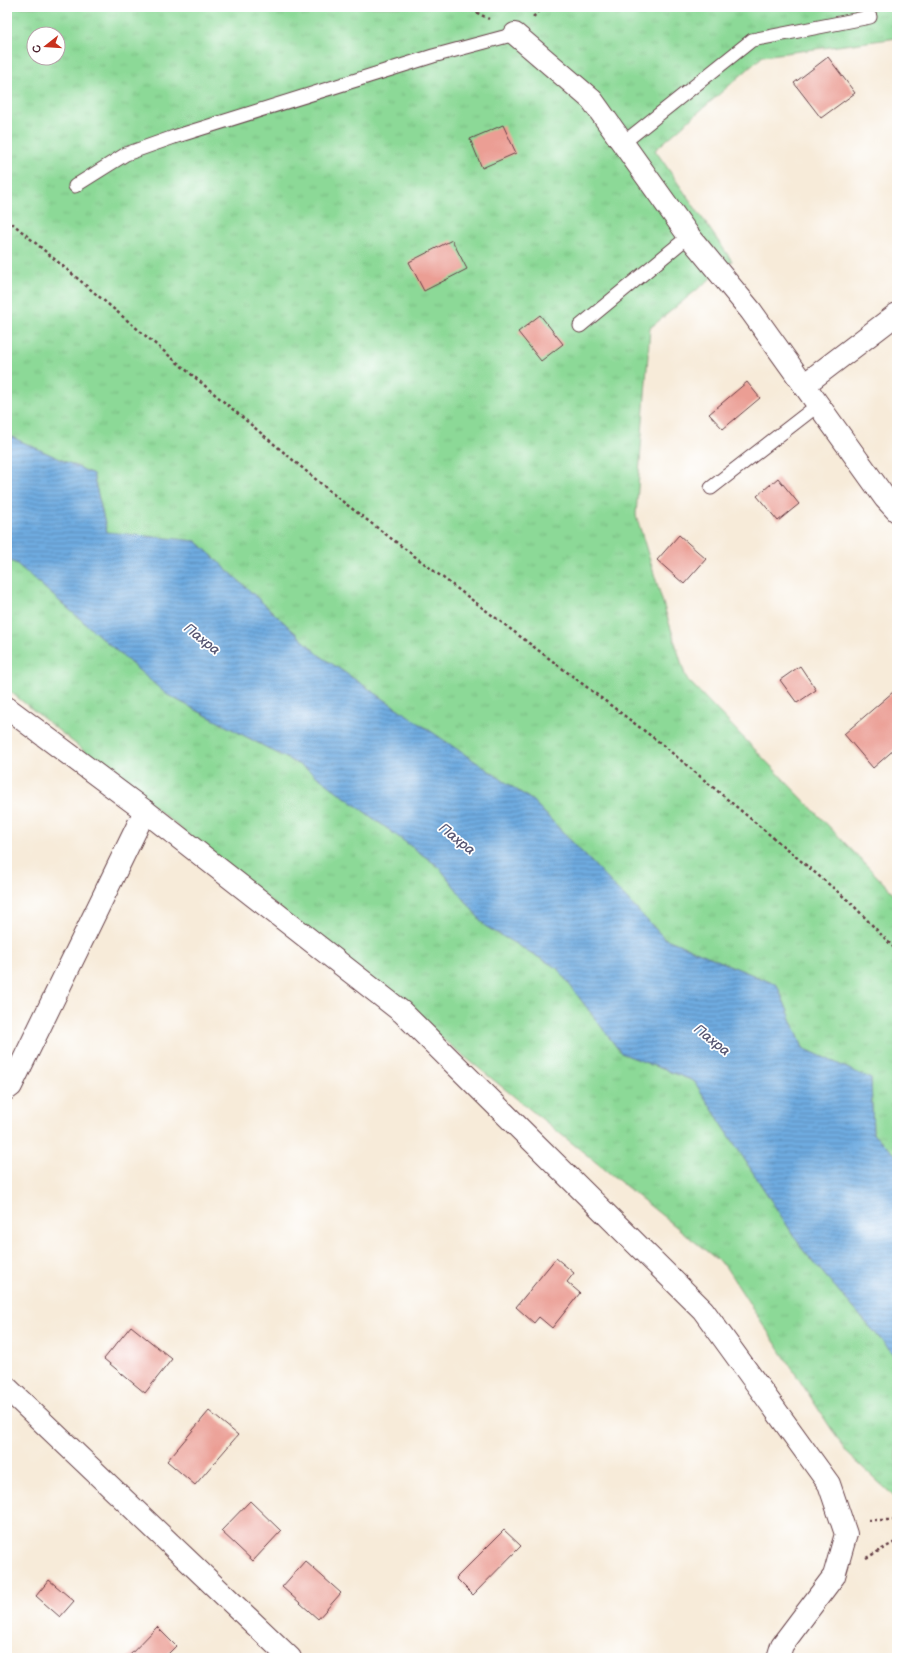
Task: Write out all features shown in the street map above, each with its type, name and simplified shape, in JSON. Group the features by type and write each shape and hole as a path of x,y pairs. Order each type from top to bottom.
{"street":[{"path":"515,34 592,100 689,236 751,311 885,498 897,511"},
{"path":"804,385 897,314"},
{"path":"7,708 145,811 402,1012 703,1310 829,1484 846,1534 834,1576 782,1646 778,1658"},
{"path":"7,1089 11,1086 145,811"},
{"path":"7,1388 290,1658"}],"lane":[{"path":"623,143 752,40 870,17"},
{"path":"75,186 126,154 153,144 433,56 515,34"},
{"path":"580,326 689,236"},
{"path":"711,488 818,404"}],"path":[{"path":"7,219 338,498 659,742 850,902 897,951"}],"green space":[{"path":"7,7 897,7 897,38 763,56 655,150 732,261 650,328 636,515 686,678 897,897 897,1156 873,1134 871,1079 803,1048 777,985 664,938 533,801 319,655 196,541 107,533 93,474 7,435"},
{"path":"7,559 17,564 166,694 307,769 439,867 485,926 557,968 621,1053 694,1081 803,1250 897,1358 897,1499 847,1453 725,1266 7,689"}],"water":[{"name":"Пахра","path":"7,435 93,474 107,532 196,541 319,655 533,801 664,938 777,985 803,1048 871,1079 873,1134 897,1156 897,1358 803,1250 694,1081 621,1053 557,968 485,926 439,867 307,769 166,694 17,564 7,559"}],"building":[{"path":"828,57 855,93 821,118 794,83"},
{"path":"503,125 516,153 482,168 470,139"},
{"path":"452,240 467,269 424,291 409,262"},
{"path":"540,315 563,344 541,361 518,332"},
{"path":"747,382 760,398 723,429 709,414"},
{"path":"778,478 799,504 778,521 757,496"},
{"path":"679,535 706,559 684,584 657,560"},
{"path":"800,666 816,690 797,703 780,680"},
{"path":"893,692 897,697 897,747 873,768 844,734"},
{"path":"556,1258 574,1273 567,1282 580,1293 552,1328 539,1317 534,1323 516,1307"},
{"path":"131,1326 172,1359 145,1393 104,1359"},
{"path":"209,1411 238,1435 195,1485 167,1461"},
{"path":"250,1501 281,1531 253,1561 221,1531"},
{"path":"504,1530 521,1546 473,1595 456,1578"},
{"path":"305,1561 341,1593 318,1619 282,1587"},
{"path":"49,1580 74,1601 60,1617 36,1596"},
{"path":"157,1627 176,1646 164,1658 127,1658"}]}
